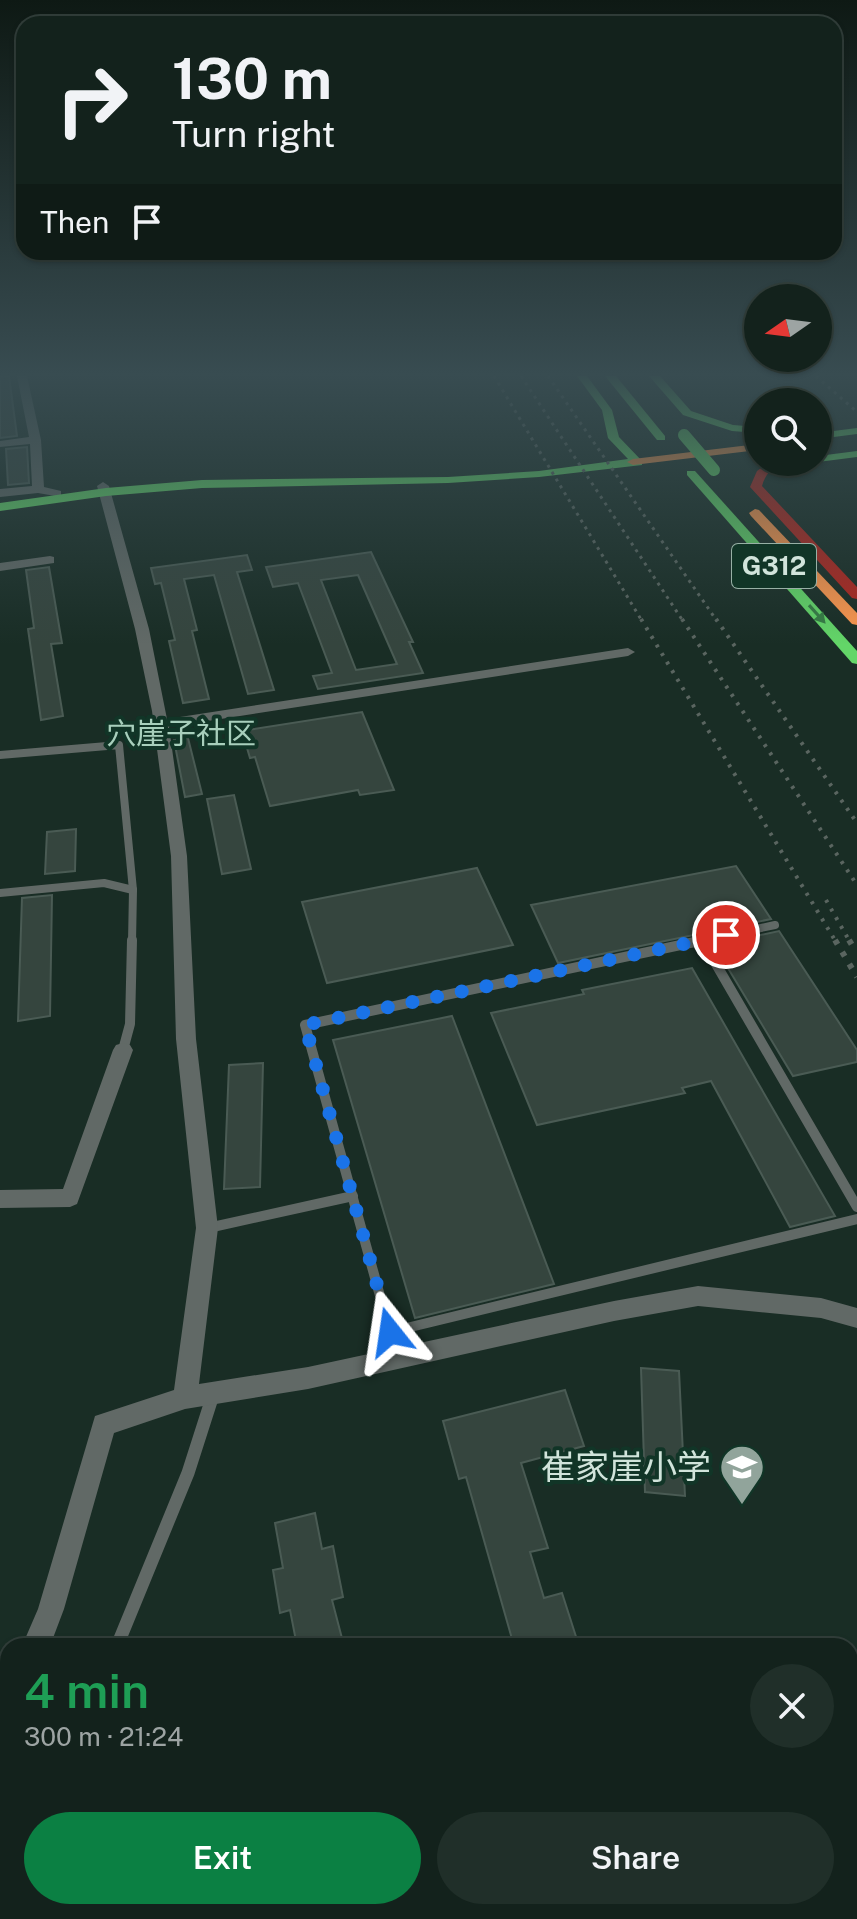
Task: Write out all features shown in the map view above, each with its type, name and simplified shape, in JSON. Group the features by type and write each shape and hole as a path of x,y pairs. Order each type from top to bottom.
{"main road":[{"path":"0,500 216,478 447,474 561,466"},
{"name":"G312","path":"685,466 857,660"},
{"path":"711,466 719,475"},
{"path":"759,476 756,487 857,595"},
{"path":"0,507 105,489"},
{"name":"G312","path":"745,502 857,621"}],"street":[{"path":"37,466 38,489"},
{"path":"0,493 38,489 57,494"},
{"path":"105,489 142,629 161,724 179,856 186,1039 207,1228 185,1398"},
{"path":"0,567 50,560"},
{"path":"161,724 628,652"},
{"path":"0,1199 70,1198 123,1050"},
{"path":"39,1638 51,1609 104,1424 185,1398 308,1378 599,1314 698,1296 821,1308 857,1318"}],"lane":[{"path":"0,755 119,745 133,890 130,1024 123,1050"},
{"path":"0,893 104,883 133,890"},
{"path":"775,925 305,1025 390,1332 857,1219"},
{"path":"702,940 857,1207"},
{"path":"207,1228 353,1196"},
{"path":"120,1638 188,1473 213,1394"}],"building":[{"path":"7,466 28,466 29,483 8,485"},
{"path":"371,552 413,642 409,642 423,673 318,689 313,676 332,673 298,583 273,587 266,567","holes":["358,575 397,664 356,670 321,580"]},
{"path":"247,555 252,570 237,572 274,690 248,694 214,575 184,579 197,630 192,631 209,699 183,703 169,641 175,640 161,583 155,584 151,568"},
{"path":"49,567 62,643 51,644 63,716 41,720 28,629 34,628 26,570"},
{"path":"362,712 394,790 360,795 358,790 270,806 255,757 250,758 242,731"},
{"path":"188,738 202,794 185,797 174,740"},
{"path":"234,795 251,869 222,874 207,799"},
{"path":"76,829 75,871 45,874 47,832"},
{"path":"736,866 771,919 558,963 531,905"},
{"path":"477,868 513,945 327,983 302,902"},
{"path":"52,895 50,1016 18,1021 22,898"},
{"path":"779,931 857,1050 857,1062 793,1076 714,945"},
{"path":"692,968 835,1216 790,1227 711,1081 682,1088 685,1093 537,1125 491,1013 584,994 582,990"},
{"path":"452,1016 554,1284 415,1318 333,1040"},
{"path":"263,1063 260,1187 224,1189 229,1065"},
{"path":"641,1368 679,1371 685,1496 645,1492"},
{"path":"565,1390 584,1446 521,1463 548,1548 530,1552 544,1598 562,1593 576,1638 512,1638 466,1477 459,1479 443,1421"},
{"path":"315,1513 322,1549 333,1546 343,1597 332,1600 342,1638 295,1638 290,1610 280,1613 273,1570 283,1568 275,1523"}],"railway":[{"path":"548,466 642,621"},
{"path":"580,466 683,621"},
{"path":"610,466 717,621"},
{"path":"641,619 836,942"},
{"path":"682,619 857,885"},
{"path":"716,619 857,823"},
{"path":"826,900 850,942"},
{"path":"835,940 857,977"},
{"path":"849,940 856,952"}],"traffic: fast":[{"path":"0,507 106,492 202,484 448,480 605,466"},
{"path":"710,466 714,470"},
{"path":"691,473 857,660"}],"traffic: slow":[{"path":"755,513 857,621"}],"traffic: jam":[{"path":"760,476 756,487 857,595"}],"place":[{"name":"崔家崖小学","path":"742,1506"}],"district":[{"name":"穴崖子社区","path":"181,734"}],"route":[{"path":"390,1332 305,1025 726,935"}]}
